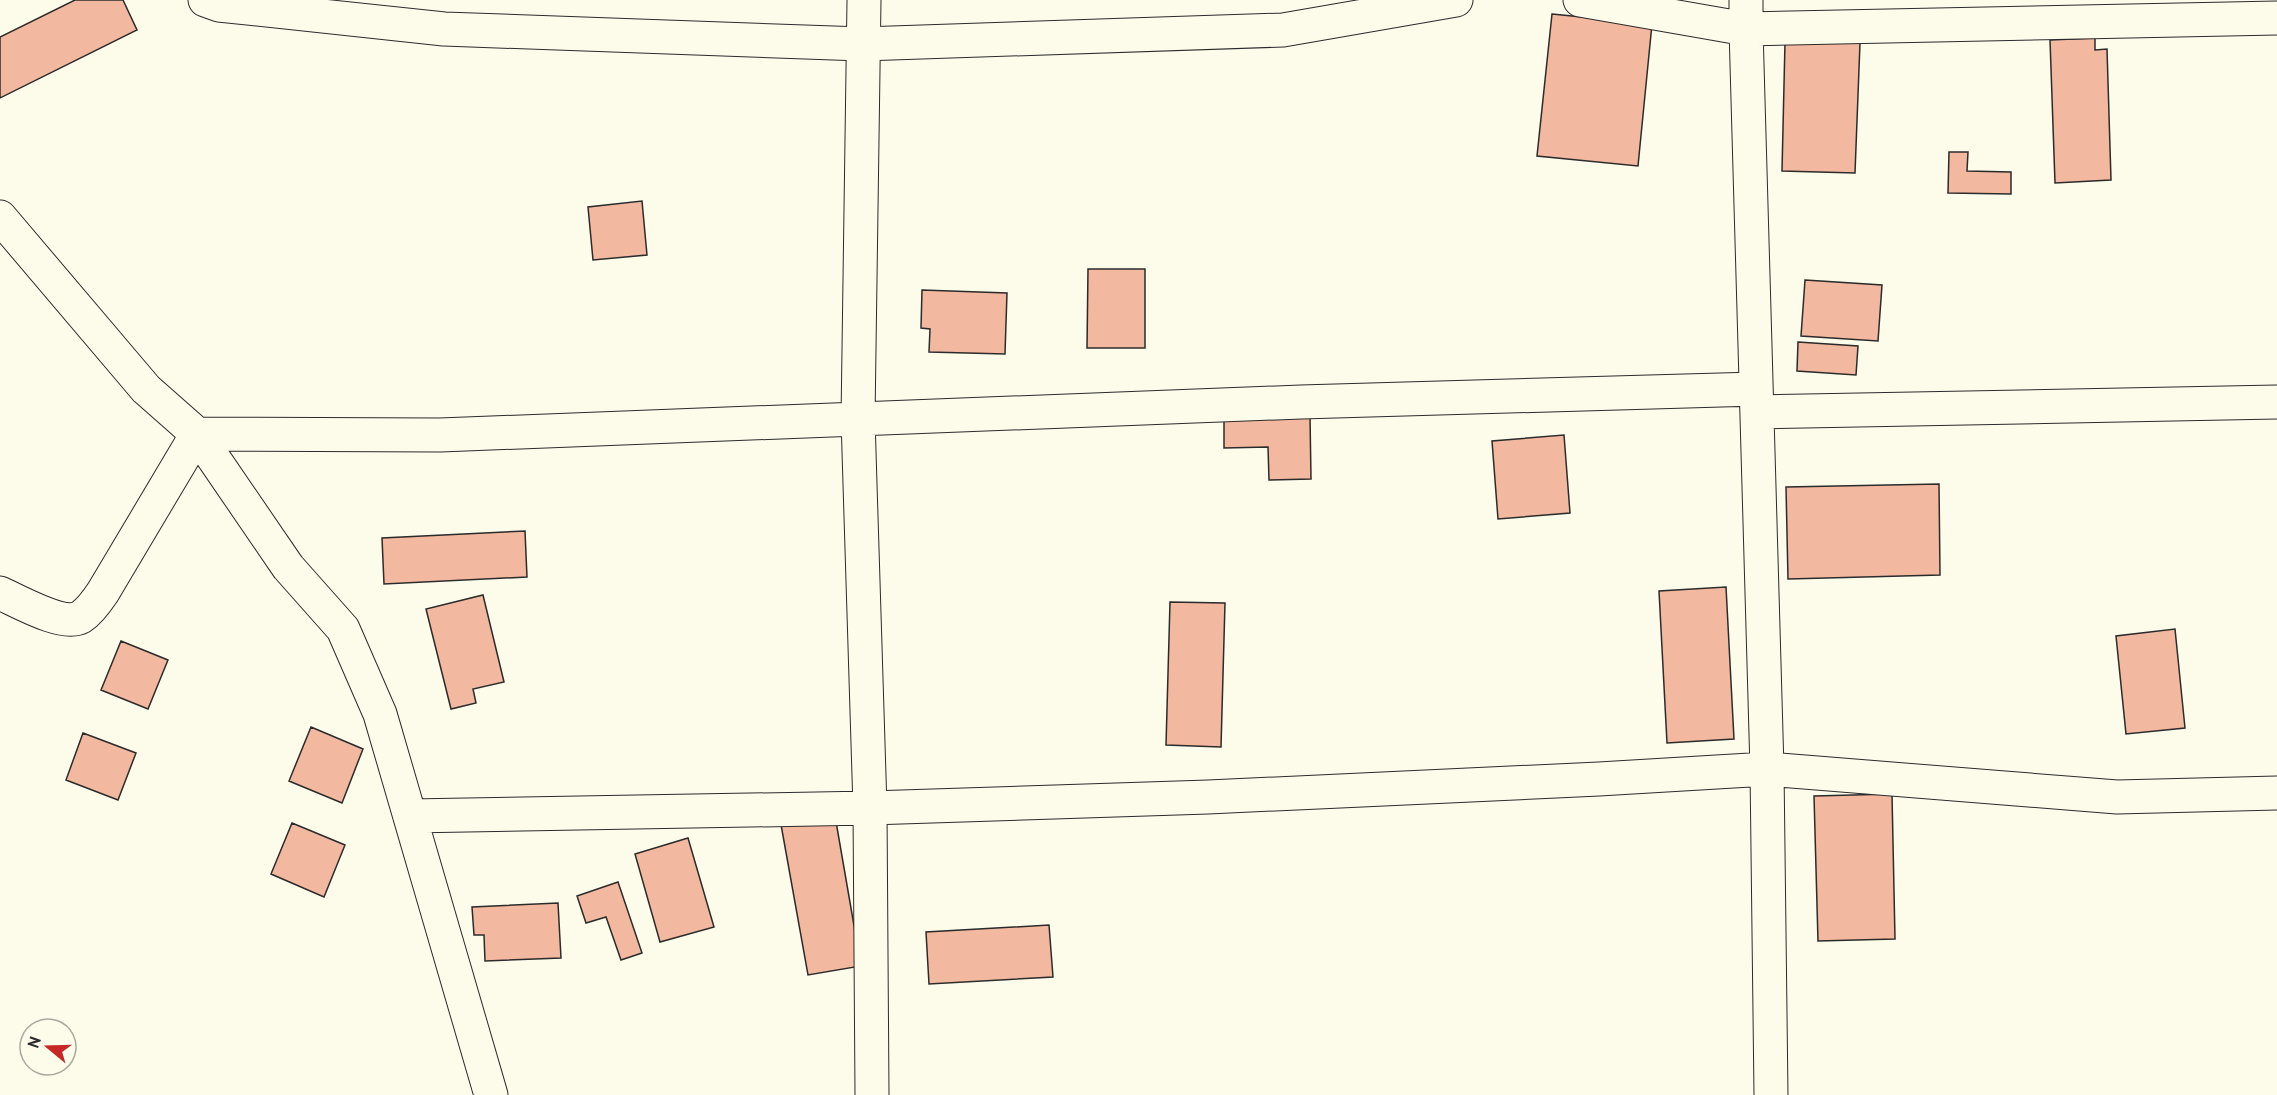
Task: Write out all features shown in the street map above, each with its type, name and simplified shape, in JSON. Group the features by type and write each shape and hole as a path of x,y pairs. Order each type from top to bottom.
{"street":[{"path":"205,0 219,5 444,29 862,44 1283,30 1456,0"},
{"path":"864,0 858,418 870,808 872,1095"},
{"path":"1580,0 1746,15 2277,18"},
{"path":"1746,15 1767,769 1771,1095"},
{"path":"0,217 146,389 197,434 288,567 343,629 380,714 491,1095"},
{"path":"197,434 440,435 1301,402 2277,402"},
{"path":"0,593 65,620 79,618 90,609 103,592 197,434"},
{"path":"410,816 870,808 1208,797 1767,769 2117,797 2277,793"}],"building":[{"path":"75,0 123,0 137,30 0,98 0,37"},
{"path":"1552,14 1652,24 1638,166 1537,156"},
{"path":"2095,38 2095,50 2107,49 2111,180 2055,183 2050,40"},
{"path":"1785,42 1860,43 1855,173 1782,171"},
{"path":"1949,152 1968,152 1967,171 2011,172 2011,194 1948,193"},
{"path":"642,201 647,255 593,260 588,207"},
{"path":"1088,269 1145,269 1145,348 1087,348"},
{"path":"1805,280 1882,285 1878,341 1801,336"},
{"path":"922,290 1007,293 1005,354 929,352 930,329 921,328"},
{"path":"1798,342 1858,346 1856,375 1797,371"},
{"path":"1310,416 1311,479 1269,480 1268,447 1224,448 1224,419"},
{"path":"1564,435 1570,513 1498,519 1492,441"},
{"path":"1939,484 1940,575 1788,579 1786,487"},
{"path":"525,531 527,577 384,584 382,538"},
{"path":"1726,587 1734,739 1667,743 1659,591"},
{"path":"483,595 504,682 473,689 476,703 451,709 426,609"},
{"path":"1170,602 1225,603 1221,747 1166,745"},
{"path":"2175,629 2185,728 2126,734 2116,636"},
{"path":"121,641 168,660 148,709 101,690"},
{"path":"311,727 363,749 342,803 289,781"},
{"path":"83,733 136,753 118,800 66,780"},
{"path":"1892,794 1895,939 1818,941 1814,796"},
{"path":"834,810 861,966 808,975 780,819"},
{"path":"292,823 345,845 324,897 271,874"},
{"path":"688,838 714,927 660,942 635,854"},
{"path":"618,882 642,953 621,960 606,917 586,923 577,896"},
{"path":"558,903 561,958 485,961 484,935 474,935 472,907"},
{"path":"1049,925 1053,977 929,984 926,932"}]}
